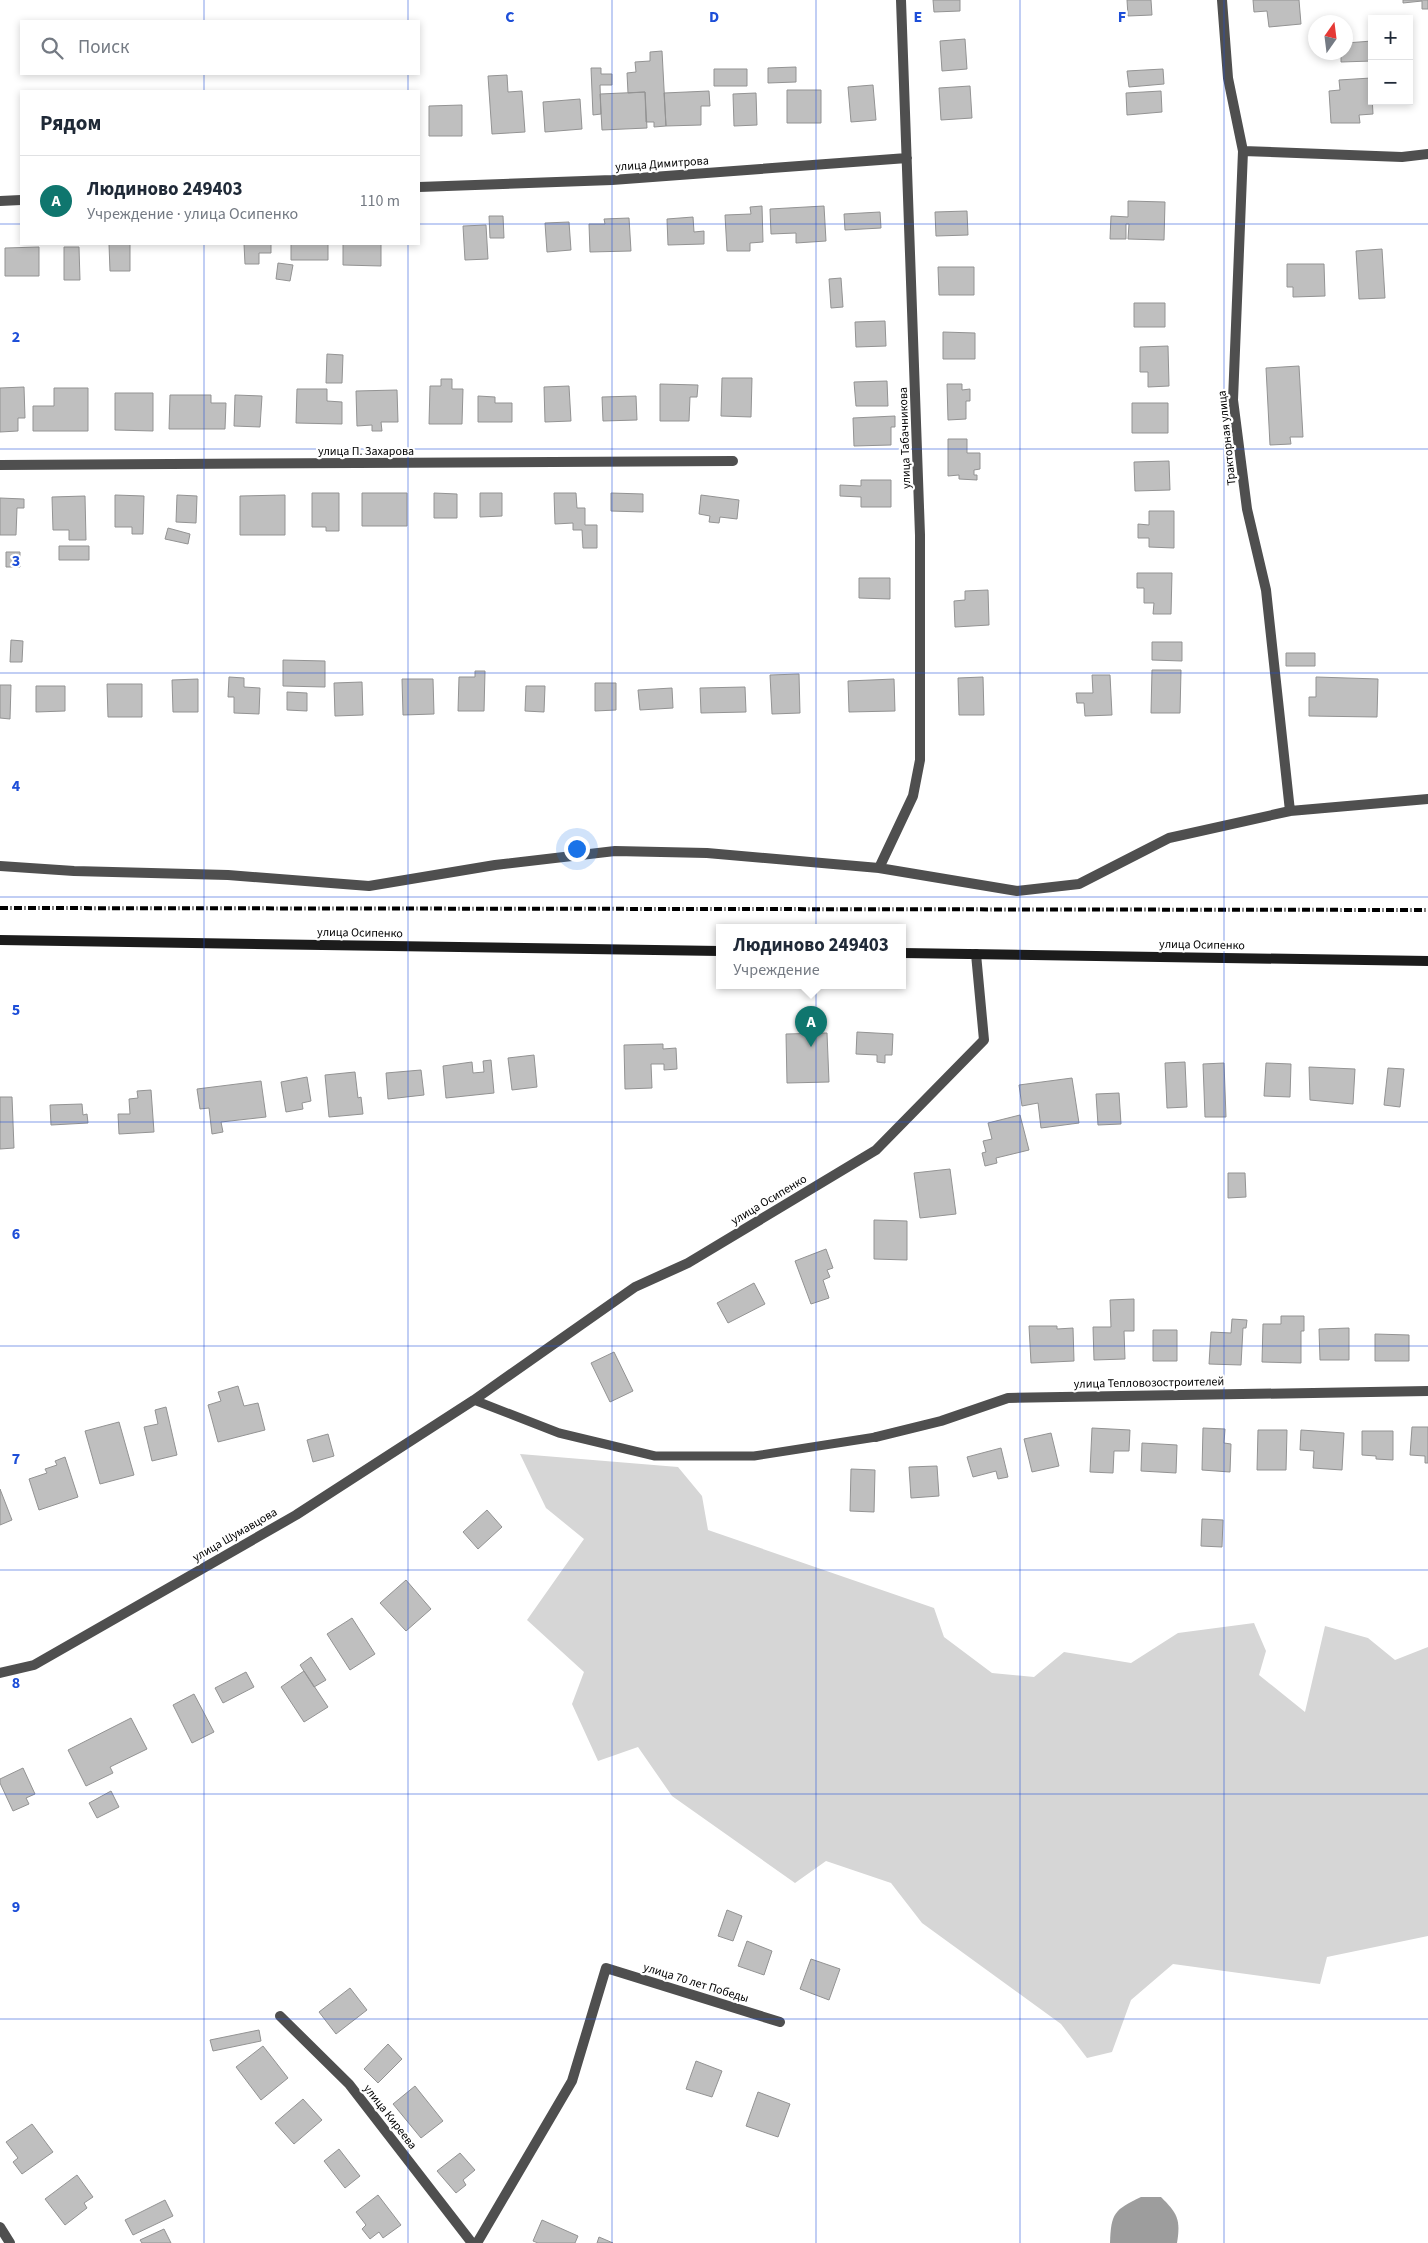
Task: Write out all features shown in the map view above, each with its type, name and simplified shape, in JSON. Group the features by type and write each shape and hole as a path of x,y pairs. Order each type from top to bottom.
{"street":[{"name":"улица Табачникова","path":"879,868 913,796 920,760 920,535 901,0"},
{"name":"Тракторная улица","path":"1222,0 1228,78 1243,151 1233,400 1247,510 1266,590 1290,811"},
{"path":"1243,151 1402,156 1428,154"},
{"name":"улица Димитрова","path":"420,187 612,180 907,158"},
{"path":"0,201 20,200"},
{"name":"улица П. Захарова","path":"0,466 732,461"},
{"path":"0,866 74,871 228,876 369,886 495,865 616,850 707,853 879,868 1017,891 1079,884 1169,838 1290,811 1428,799"},
{"name":"улица Осипенко","path":"0,940 716,951"},
{"name":"улица Осипенко","path":"906,953 1428,961"},
{"name":"улица Осипенко","path":"474,1400 635,1287 688,1263 876,1150 984,1040 976,954"},
{"name":"улица Тепловозостроителей","path":"876,1437 941,1421 1008,1398 1428,1391"},
{"name":"улица Шумавцова","path":"0,1673 34,1665 296,1515 474,1400"},
{"name":"улица 70 лет Победы","path":"477,2243 572,2081 606,1968 780,2022"},
{"name":"улица Киреева","path":"280,2016 348,2084 472,2243"},
{"path":"0,2226 10,2243"}],"lane":[{"path":"474,1400 559,1433 655,1456 754,1456 876,1437"}],"shaded area":[{"path":"520,1454 678,1467 702,1496 708,1530 934,1608 944,1637 992,1673 1034,1677 1064,1652 1131,1663 1178,1633 1254,1623 1266,1651 1259,1675 1305,1712 1325,1626 1368,1638 1395,1660 1428,1647 1428,1936 1327,1957 1320,1984 1173,1964 1131,2000 1112,2052 1087,2058 1061,2024 922,1923 891,1883 826,1861 795,1883 672,1796 638,1747 598,1761 572,1704 584,1672 527,1620 584,1539 546,1508"},
{"path":"1141,2197 1161,2197 1171,2208 1178,2222 1177,2243 1110,2243 1111,2225 1116,2214 1125,2205"}],"building":[{"path":"933,0 960,0 960,11 934,12"},
{"path":"1127,0 1151,0 1152,15 1128,16"},
{"path":"1253,0 1299,0 1301,24 1269,27 1267,11 1254,12"},
{"path":"1403,0 1428,0 1428,9 1422,9 1422,1 1403,3"},
{"path":"965,39 967,69 942,71 940,41"},
{"path":"1368,41 1368,61 1341,62 1341,60 1353,60 1353,42"},
{"path":"662,51 666,126 654,127 654,122 646,122 645,92 628,93 627,73 636,72 635,62 650,61 650,52"},
{"path":"796,67 796,82 768,83 768,68"},
{"path":"591,68 601,68 601,74 612,74 612,85 600,85 601,114 593,115"},
{"path":"714,69 747,69 747,86 714,86"},
{"path":"1163,69 1164,84 1129,87 1127,71"},
{"path":"507,75 508,92 522,91 525,132 492,134 488,76"},
{"path":"1368,78 1368,105 1372,105 1373,114 1359,115 1360,123 1331,123 1329,91 1340,90 1339,80"},
{"path":"873,85 876,120 851,122 848,87"},
{"path":"970,86 972,118 941,120 939,88"},
{"path":"787,90 821,90 821,123 787,123"},
{"path":"709,91 710,106 701,106 701,125 666,126 664,93"},
{"path":"1161,91 1162,112 1127,115 1126,93"},
{"path":"645,92 647,128 602,130 600,94"},
{"path":"756,93 757,125 734,126 733,94"},
{"path":"580,99 582,129 545,132 543,102"},
{"path":"462,105 462,136 429,136 429,106"},
{"path":"1128,201 1165,202 1164,240 1128,239 1129,224 1126,224 1126,239 1110,239 1111,216 1128,217"},
{"path":"762,206 763,242 750,243 750,251 727,251 725,215 751,214 750,207"},
{"path":"824,206 826,241 796,243 796,233 771,234 770,209"},
{"path":"967,211 968,235 936,236 935,212"},
{"path":"880,212 881,228 845,230 844,214"},
{"path":"489,216 503,216 504,238 490,238"},
{"path":"693,217 694,232 704,231 704,244 668,245 667,219"},
{"path":"629,218 631,251 590,252 589,224 605,224 604,219"},
{"path":"569,222 571,250 547,252 545,223"},
{"path":"486,225 488,259 465,260 463,226"},
{"path":"109,245 130,245 130,271 110,271"},
{"path":"244,245 271,245 271,253 259,253 259,264 245,264"},
{"path":"291,245 328,245 328,260 291,260"},
{"path":"343,245 381,245 381,266 343,265"},
{"path":"39,247 39,276 5,276 5,248"},
{"path":"64,247 79,247 80,280 64,280"},
{"path":"1382,249 1385,298 1359,299 1356,251"},
{"path":"278,263 293,265 290,281 276,279"},
{"path":"1287,264 1324,264 1325,296 1293,297 1293,287 1287,287"},
{"path":"938,267 974,267 974,295 939,295"},
{"path":"841,278 843,307 831,308 829,279"},
{"path":"1134,303 1165,303 1165,327 1134,327"},
{"path":"885,321 886,346 856,347 855,322"},
{"path":"943,332 975,333 975,359 943,359"},
{"path":"1168,346 1169,386 1148,387 1148,372 1140,372 1140,347"},
{"path":"327,354 343,355 342,383 326,383"},
{"path":"1299,366 1303,437 1290,437 1291,444 1270,445 1266,368"},
{"path":"722,378 752,378 751,417 721,416"},
{"path":"441,379 452,379 452,389 463,389 462,424 429,424 430,386 441,386"},
{"path":"887,381 888,406 856,406 854,382"},
{"path":"660,384 698,385 697,397 690,397 689,421 660,421"},
{"path":"947,384 962,384 962,390 970,389 970,401 966,401 966,419 948,420"},
{"path":"569,386 571,421 545,422 544,387"},
{"path":"24,387 25,418 18,418 18,431 0,432 0,388"},
{"path":"54,388 88,388 88,431 33,431 33,406 54,406"},
{"path":"297,389 327,389 327,401 342,402 342,424 296,423"},
{"path":"397,390 398,422 381,422 382,431 372,431 372,425 357,426 356,391"},
{"path":"115,393 153,393 153,431 115,430"},
{"path":"170,395 211,395 211,403 226,403 225,429 169,429"},
{"path":"235,395 262,396 260,427 234,426"},
{"path":"478,396 495,397 495,403 512,403 512,422 478,422"},
{"path":"636,396 637,420 603,421 602,397"},
{"path":"1132,403 1168,403 1168,433 1132,433"},
{"path":"895,416 895,427 891,427 891,445 854,446 853,418"},
{"path":"948,439 967,439 967,453 980,453 980,469 974,470 977,480 959,479 959,475 948,476"},
{"path":"1169,461 1170,490 1135,491 1134,462"},
{"path":"861,480 891,480 891,507 861,507 861,497 840,496 840,485 861,486"},
{"path":"312,493 339,493 339,531 326,531 326,527 312,527"},
{"path":"362,493 407,493 407,526 362,526"},
{"path":"434,493 457,494 457,518 434,518"},
{"path":"480,493 502,493 502,516 480,517"},
{"path":"554,493 576,493 577,508 585,508 585,525 597,525 597,548 583,548 582,530 573,530 573,523 555,524"},
{"path":"611,493 643,494 643,512 611,511"},
{"path":"115,495 144,496 143,534 132,534 132,527 115,527"},
{"path":"177,495 197,496 196,523 176,522"},
{"path":"285,495 285,535 240,535 240,496"},
{"path":"701,495 739,500 737,519 720,517 719,523 709,522 710,516 699,514"},
{"path":"85,496 86,540 69,540 69,530 53,530 52,497"},
{"path":"0,498 24,499 24,508 17,508 16,535 0,535"},
{"path":"1149,511 1174,511 1174,548 1149,547 1149,538 1138,538 1138,524 1149,525"},
{"path":"168,528 190,534 188,544 165,539"},
{"path":"59,546 89,546 89,560 59,560"},
{"path":"6,552 20,552 20,567 6,567"},
{"path":"1137,573 1172,573 1171,614 1153,614 1154,603 1144,603 1144,588 1137,588"},
{"path":"859,578 890,578 890,599 859,598"},
{"path":"988,590 989,625 955,627 954,601 965,600 965,591"},
{"path":"11,640 23,641 22,662 10,662"},
{"path":"1152,642 1182,642 1182,661 1152,660"},
{"path":"1286,653 1315,653 1315,666 1286,666"},
{"path":"283,660 325,661 325,687 283,686"},
{"path":"1152,670 1181,670 1180,713 1151,713"},
{"path":"475,671 485,671 484,711 458,711 459,677 475,677"},
{"path":"799,674 800,713 772,714 770,675"},
{"path":"1092,675 1110,675 1112,715 1085,716 1084,703 1077,703 1076,693 1093,693"},
{"path":"229,677 244,678 244,687 260,688 259,714 234,713 234,697 228,697"},
{"path":"983,677 984,715 959,715 958,678"},
{"path":"1316,677 1378,679 1377,717 1309,716 1309,697 1316,697"},
{"path":"198,679 198,712 173,712 172,680"},
{"path":"402,679 433,679 434,714 403,715"},
{"path":"894,679 895,711 849,712 848,681"},
{"path":"362,682 363,715 335,716 334,683"},
{"path":"595,683 616,683 616,710 595,711"},
{"path":"107,684 142,684 142,717 108,717"},
{"path":"0,685 11,685 10,719 0,718"},
{"path":"36,686 65,686 65,711 36,712"},
{"path":"526,686 545,686 544,712 525,711"},
{"path":"745,687 746,712 701,713 700,688"},
{"path":"672,688 673,708 640,710 638,690"},
{"path":"287,692 307,693 307,711 287,710"},
{"path":"857,1032 893,1034 892,1055 885,1055 885,1063 877,1062 877,1055 856,1054"},
{"path":"827,1033 829,1082 787,1083 786,1034"},
{"path":"663,1044 663,1049 676,1048 677,1069 664,1070 664,1064 651,1064 652,1088 625,1089 624,1045"},
{"path":"534,1055 537,1087 512,1090 508,1058"},
{"path":"491,1060 494,1093 446,1098 443,1066 472,1062 473,1073 484,1072 483,1061"},
{"path":"1185,1062 1187,1107 1167,1108 1165,1063"},
{"path":"1224,1063 1226,1117 1205,1117 1203,1064"},
{"path":"1266,1063 1291,1064 1290,1097 1264,1096"},
{"path":"1309,1067 1355,1069 1353,1104 1310,1100"},
{"path":"1388,1068 1404,1069 1400,1107 1384,1105"},
{"path":"421,1070 424,1095 388,1099 386,1073"},
{"path":"355,1072 358,1098 361,1097 363,1114 329,1117 325,1075"},
{"path":"307,1077 311,1101 302,1103 303,1109 286,1112 281,1082"},
{"path":"1072,1078 1079,1123 1041,1128 1038,1103 1022,1106 1019,1085"},
{"path":"261,1081 266,1117 221,1122 223,1132 212,1134 209,1108 200,1109 197,1089"},
{"path":"151,1090 154,1132 119,1134 118,1114 130,1114 129,1099 138,1098 137,1091"},
{"path":"1119,1093 1121,1124 1098,1125 1096,1094"},
{"path":"0,1097 12,1097 14,1148 0,1149"},
{"path":"82,1104 83,1115 87,1114 88,1123 51,1125 50,1105"},
{"path":"1020,1115 1029,1150 996,1158 997,1163 985,1166 982,1153 986,1152 983,1141 992,1139 988,1123"},
{"path":"950,1169 956,1214 920,1218 914,1173"},
{"path":"1228,1173 1245,1173 1246,1197 1228,1198"},
{"path":"874,1220 907,1221 907,1260 874,1259"},
{"path":"826,1249 833,1268 827,1270 830,1277 823,1280 829,1298 811,1304 795,1261"},
{"path":"754,1283 765,1304 728,1323 717,1303"},
{"path":"1134,1299 1134,1331 1124,1331 1125,1359 1094,1360 1093,1327 1111,1327 1110,1300"},
{"path":"1281,1316 1304,1316 1304,1331 1301,1331 1301,1363 1262,1362 1263,1324 1281,1324"},
{"path":"1232,1319 1247,1320 1246,1328 1243,1328 1241,1365 1209,1364 1211,1332 1231,1333"},
{"path":"1029,1326 1057,1326 1057,1329 1073,1328 1074,1361 1031,1363"},
{"path":"1349,1328 1349,1360 1320,1360 1319,1329"},
{"path":"1153,1330 1177,1330 1177,1361 1153,1361"},
{"path":"1375,1334 1409,1335 1409,1361 1375,1361"},
{"path":"614,1352 633,1391 610,1402 591,1363"},
{"path":"238,1386 244,1406 258,1403 265,1430 218,1442 208,1405 221,1401 218,1392"},
{"path":"166,1407 177,1455 152,1461 144,1427 158,1424 155,1410"},
{"path":"119,1422 134,1475 100,1484 85,1431"},
{"path":"1412,1427 1428,1427 1428,1463 1425,1463 1425,1456 1410,1455"},
{"path":"1092,1428 1130,1430 1129,1451 1114,1451 1113,1473 1090,1472"},
{"path":"1203,1428 1225,1429 1224,1443 1231,1444 1230,1472 1202,1470"},
{"path":"1258,1430 1287,1430 1286,1470 1257,1470"},
{"path":"1301,1430 1344,1433 1342,1470 1313,1468 1314,1451 1300,1450"},
{"path":"1362,1431 1393,1431 1393,1460 1376,1459 1376,1456 1362,1455"},
{"path":"1051,1433 1059,1466 1032,1472 1024,1439"},
{"path":"328,1434 334,1456 313,1462 307,1440"},
{"path":"1142,1443 1177,1445 1176,1473 1141,1471"},
{"path":"1001,1448 1008,1477 998,1479 996,1471 973,1477 967,1457"},
{"path":"65,1457 78,1497 39,1510 29,1479 47,1473 45,1469 57,1465 55,1461"},
{"path":"937,1466 939,1496 911,1498 909,1467"},
{"path":"851,1469 875,1470 874,1512 850,1511"},
{"path":"0,1489 12,1520 0,1525"},
{"path":"487,1510 502,1527 478,1549 463,1532"},
{"path":"1202,1519 1223,1520 1222,1547 1201,1546"},
{"path":"406,1580 431,1609 406,1631 380,1603"},
{"path":"352,1618 375,1654 350,1670 327,1634"},
{"path":"311,1657 326,1680 314,1687 300,1665"},
{"path":"304,1671 328,1707 304,1722 281,1687"},
{"path":"246,1672 254,1687 223,1703 215,1688"},
{"path":"194,1694 214,1732 192,1743 173,1705"},
{"path":"131,1718 147,1749 110,1767 113,1773 86,1786 68,1750"},
{"path":"23,1768 35,1794 26,1798 29,1804 13,1811 0,1783 0,1779"},
{"path":"111,1791 119,1807 97,1818 89,1803"},
{"path":"727,1910 742,1916 733,1941 718,1936"},
{"path":"747,1941 772,1951 764,1975 738,1966"},
{"path":"811,1959 840,1969 829,2000 800,1989"},
{"path":"350,1988 367,2010 336,2034 319,2012"},
{"path":"259,2030 261,2041 213,2051 210,2040"},
{"path":"388,2044 402,2059 378,2083 364,2069"},
{"path":"263,2046 288,2078 261,2100 236,2067"},
{"path":"696,2061 722,2071 712,2097 686,2089"},
{"path":"415,2086 443,2121 421,2138 393,2104"},
{"path":"758,2092 790,2104 778,2137 746,2126"},
{"path":"303,2099 322,2120 294,2144 275,2123"},
{"path":"32,2124 53,2152 22,2174 13,2162 18,2158 6,2142"},
{"path":"339,2149 360,2176 345,2188 324,2161"},
{"path":"460,2153 475,2170 463,2180 466,2185 456,2193 437,2171"},
{"path":"77,2175 93,2197 84,2203 87,2208 65,2225 45,2199"},
{"path":"378,2195 401,2225 383,2238 379,2232 370,2239 362,2229 366,2225 356,2212"},
{"path":"165,2200 173,2216 133,2235 125,2220"},
{"path":"542,2220 578,2236 575,2243 538,2243 533,2241"},
{"path":"164,2229 171,2243 142,2243 140,2240"},
{"path":"599,2237 613,2243 597,2243"}],"railway":[{"path":"0,908 1428,910"}],"place":[{"name":"Людиново 249403","path":"811,1047"}]}
